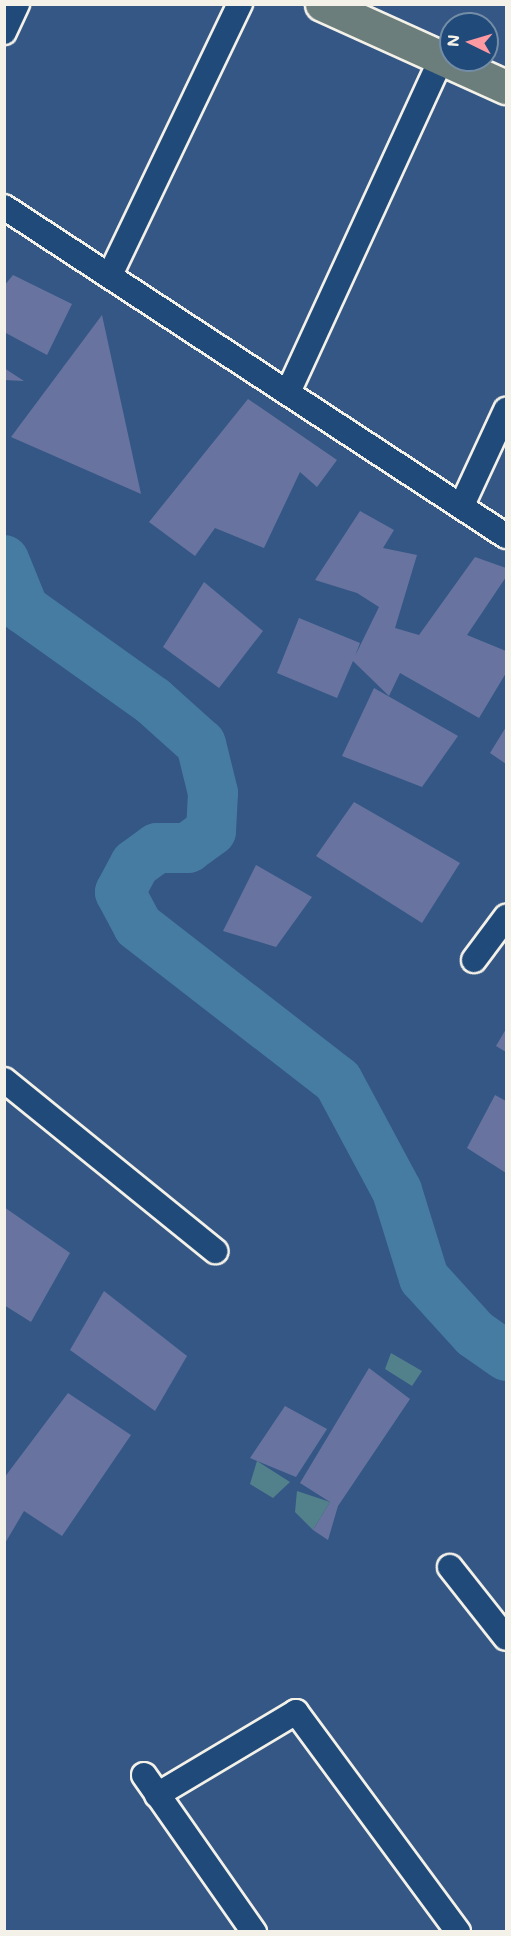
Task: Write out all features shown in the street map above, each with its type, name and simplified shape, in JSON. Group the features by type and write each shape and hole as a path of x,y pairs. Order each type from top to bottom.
{"main road":[{"path":"322,4 439,59"},
{"path":"470,72 507,87"}],"street":[{"path":"4,32 17,4"},
{"path":"110,275 240,4"},
{"path":"289,390 439,64"},
{"path":"4,207 289,390 507,536"},
{"path":"462,506 507,410"},
{"path":"474,960 507,917"},
{"path":"4,1080 215,1251"},
{"path":"450,1567 507,1638"},
{"path":"157,1795 296,1712 458,1932"},
{"path":"144,1775 254,1932"}],"green space":[{"path":"391,1353 422,1371 412,1386 385,1369"},
{"path":"257,1461 290,1482 273,1498 250,1484"},
{"path":"297,1491 330,1502 313,1530 295,1512"}],"building":[{"path":"13,275 72,304 47,355 4,332 4,286"},
{"path":"102,315 141,494 11,437"},
{"path":"4,368 24,381 4,380"},
{"path":"248,399 337,460 317,487 300,472 264,548 215,528 195,556 149,522"},
{"path":"360,511 394,530 383,548 417,555 395,628 419,635 475,557 506,568 506,577 467,635 506,651 506,673 479,718 400,673 389,696 353,661 337,698 277,673 299,618 360,643 355,656 379,607 357,593 315,580"},
{"path":"204,582 263,631 219,688 163,647"},
{"path":"374,688 458,736 422,787 342,756"},
{"path":"506,727 506,764 490,753"},
{"path":"354,802 460,863 422,923 316,856"},
{"path":"256,865 312,897 276,947 223,931"},
{"path":"506,1029 506,1052 496,1046"},
{"path":"495,1095 506,1101 506,1173 467,1148"},
{"path":"4,1207 70,1253 31,1322 4,1305"},
{"path":"104,1291 187,1356 155,1411 70,1350"},
{"path":"369,1368 410,1399 338,1506 328,1540 313,1530 330,1502 300,1483"},
{"path":"68,1393 131,1435 62,1536 24,1511 4,1545 4,1478"},
{"path":"285,1406 327,1429 296,1477 250,1458"}],"waterway":[{"path":"4,560 24,609 153,701 201,744 213,793 211,831 188,848 157,848 135,864 120,892 138,926 338,1081 397,1191 424,1278 475,1334 506,1356"}]}
